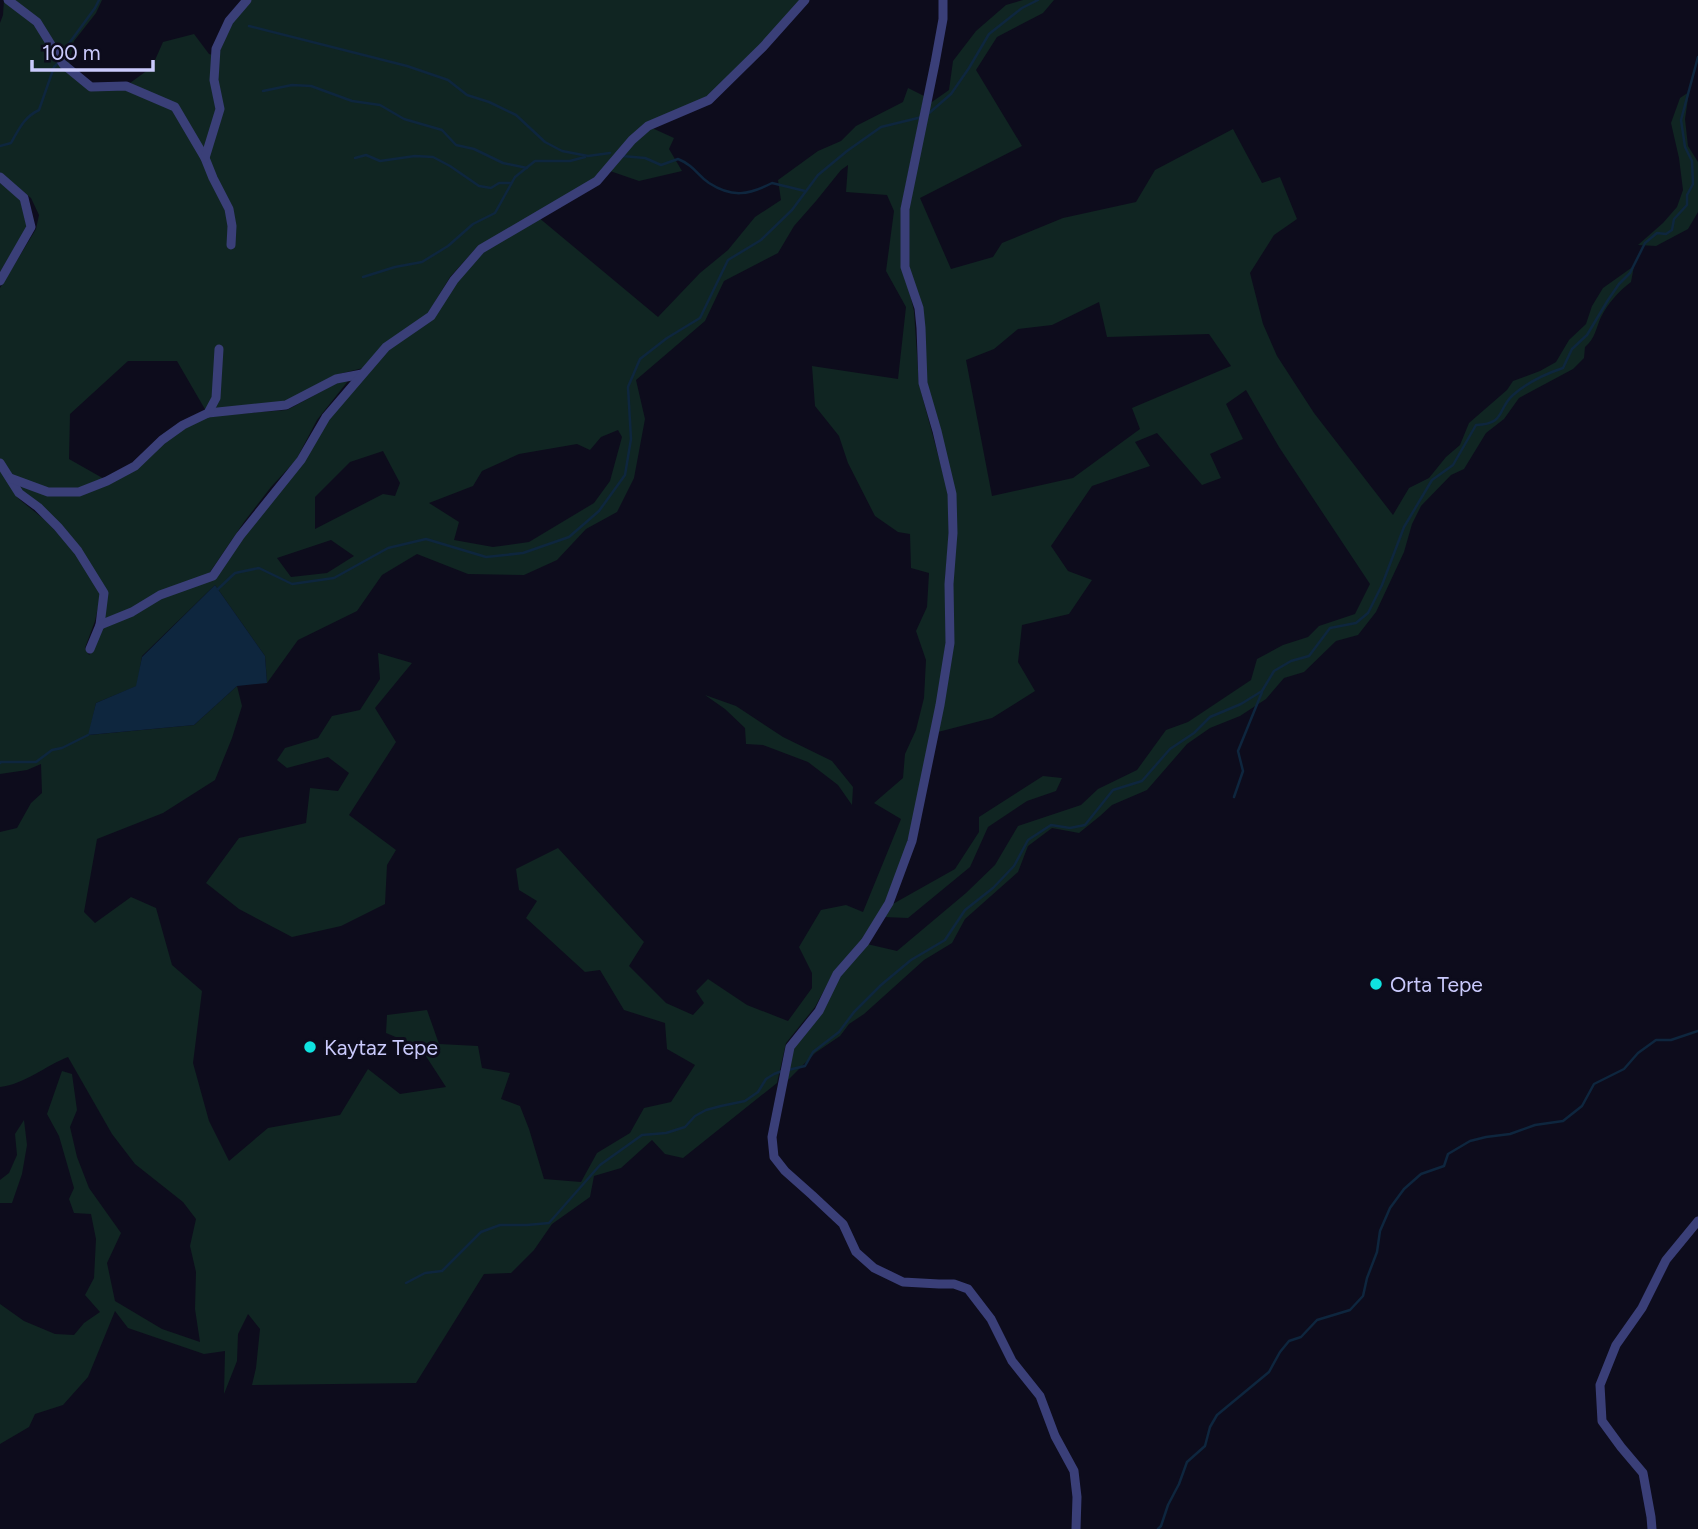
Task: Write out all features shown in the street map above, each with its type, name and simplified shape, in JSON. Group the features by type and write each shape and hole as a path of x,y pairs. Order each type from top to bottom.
{"street":[{"path":"8,0 37,22 63,64 91,87 126,86 175,107 205,158 229,209 232,226 230,245"},
{"path":"205,158 220,109 214,80 216,49 229,21 247,0"},
{"path":"100,625 132,612 160,595 213,576 240,536 301,460 326,417 386,347 431,316 454,280 481,249 597,181 632,140 648,126 709,100 763,47 805,0"},
{"path":"943,0 943,19 905,209 905,267 919,308 923,383 952,494 950,643 912,841 889,903 865,942 837,974 819,1011 790,1047 772,1137 774,1157 785,1171 843,1224 856,1252 874,1268 903,1282 954,1284 968,1289 991,1319 1012,1361 1040,1396 1055,1436 1074,1471 1077,1497 1076,1529"},
{"path":"0,177 24,198 31,227 0,281"},
{"path":"208,413 216,398 219,349"},
{"path":"10,478 48,492 79,492 135,466 162,440 183,425 208,413 286,405 336,379 362,374"},
{"path":"0,463 19,493 38,507 78,551 104,593 100,625 90,649"},
{"path":"1652,1529 1643,1473 1602,1421 1600,1385 1616,1345 1642,1308 1666,1259 1696,1225"}],"green space":[{"path":"4,0 35,24 89,89 125,89 173,109 203,159 235,225 208,158 224,108 217,81 220,51 232,23 249,0 800,0 758,48 707,97 645,123 595,179 478,246 450,277 428,313 363,368 335,375 285,402 212,410 214,397 206,411 177,361 128,361 70,414 69,459 106,480 78,490 49,489 11,476 0,458 0,288 36,229 39,215 31,198 0,173 0,23"},
{"path":"13,0 102,0 96,13 74,41 69,65"},
{"path":"1023,0 1054,0 1043,13 997,37 976,70 1022,146 920,198 951,269 993,257 1002,243 1063,218 1136,202 1155,170 1233,129 1262,183 1280,177 1297,219 1274,235 1250,273 1263,324 1277,356 1314,413 1393,515 1409,488 1429,478 1460,445 1469,423 1507,390 1513,381 1556,362 1569,340 1586,324 1592,306 1603,288 1634,266 1631,282 1604,312 1593,337 1585,347 1584,358 1573,369 1519,398 1504,419 1486,433 1464,469 1451,475 1421,506 1412,524 1404,552 1376,612 1358,635 1336,641 1304,672 1284,678 1266,699 1240,716 1210,728 1187,744 1147,790 1112,805 1079,833 1052,828 1028,846 1018,872 965,919 952,943 924,960 864,1014 849,1024 840,1036 815,1053 785,1083 792,1048 840,975 867,944 897,951 995,865 1018,826 1081,805 1098,789 1137,770 1166,730 1188,722 1251,680 1257,659 1283,645 1308,637 1319,626 1355,614 1370,584 1279,447 1246,390 1226,404 1243,439 1210,454 1221,478 1202,485 1157,433 1135,442 1150,466 1092,486 1051,546 1068,571 1092,580 1069,614 1022,625 1018,662 1035,691 992,718 938,732 956,531 926,384 924,328 907,266 907,209 929,104 949,90 953,61 976,31 1006,5","holes":["1099,302 1107,337 1209,334 1231,366 1132,408 1140,429 1073,478 992,496 966,360 994,349 1018,329 1052,325"]},
{"path":"194,34 209,54 213,55 217,110 205,152 177,105 130,83 152,67 163,42"},
{"path":"908,88 924,96 901,208 901,267 914,311 919,384 948,492 946,642 937,704 902,860 884,904 862,939 835,970 815,1007 786,1043 777,1083 683,1158 665,1154 652,1140 621,1168 594,1176 590,1197 552,1224 534,1250 511,1273 484,1274 416,1383 252,1385 260,1329 248,1314 238,1334 237,1361 224,1394 225,1351 204,1354 128,1328 115,1311 88,1377 63,1405 35,1414 29,1427 0,1444 0,1304 24,1321 55,1334 74,1335 84,1323 100,1312 85,1295 94,1278 96,1239 91,1214 74,1213 69,1199 74,1188 59,1136 47,1114 62,1071 72,1074 77,1110 70,1127 77,1157 89,1188 121,1233 107,1263 115,1301 162,1329 200,1342 195,1309 196,1272 190,1246 196,1219 183,1202 135,1164 112,1134 68,1057 26,1079 0,1087 0,832 17,828 31,803 42,793 41,764 27,770 0,774 0,470 19,499 45,520 75,551 101,594 85,648 89,655 102,627 161,598 214,577 328,418 389,349 434,317 457,280 483,251 538,217 658,317 700,273 728,250 755,217 781,200 778,180 818,151 841,141 856,126 903,102","holes":["848,165 846,192 887,195 894,211 886,271 906,307 898,379 812,366 815,406 839,436 848,463 875,516 898,532 910,534 911,568 929,573 927,607 916,631 926,660 924,698 916,730 905,754 903,778 874,803 901,819 863,912 846,905 821,910 799,947 812,973 812,988 788,1021 747,1005 708,979 696,991 704,1003 693,1015 666,1003 629,966 644,942 558,848 516,869 519,890 537,901 526,918 585,972 600,970 624,1010 665,1023 667,1049 695,1065 671,1102 644,1108 630,1133 597,1153 581,1182 544,1179 520,1106 501,1099 510,1073 482,1068 478,1046 439,1044 427,1010 387,1015 386,1033 420,1047 446,1087 400,1094 368,1069 340,1115 268,1128 229,1161 209,1121 193,1063 202,991 172,965 156,908 131,897 95,923 84,912 97,839 163,813 215,780 242,706 237,686 194,725 89,735 96,703 137,686 142,656 215,585 265,656 267,683 298,640 357,611 382,575 417,554 468,574 524,575 557,560 586,529 617,512 634,478 645,419 636,380 705,321 724,281 778,253 794,226","618,430 622,437 610,481 594,503 529,542 493,547 454,540 459,522 429,503 473,486 482,471 519,454 577,444 590,450 601,437","383,451 400,483 395,496 383,494 315,529 315,497 350,462","331,540 354,556 327,573 291,577 277,558"]},
{"path":"1689,92 1685,119 1688,146 1698,162 1698,212 1688,229 1656,246 1638,245 1677,207 1683,190 1671,123 1680,98"},
{"path":"652,128 674,138 669,149 682,171 639,181 610,171 634,143"},
{"path":"0,183 20,199 27,227 0,272"},
{"path":"348,381 317,420 296,460 244,522 208,575 102,621 106,593 93,570 14,482 80,495 136,470 165,441 209,416 287,410 337,383"},
{"path":"378,653 412,663 375,708 396,742 349,815 396,850 387,865 385,904 341,926 292,937 239,909 206,883 239,838 306,823 310,788 338,791 349,773 328,757 287,768 277,760 285,748 318,738 332,716 360,710 380,679"},
{"path":"705,695 736,706 783,737 832,761 853,787 852,805 838,785 808,762 763,745 746,744 745,728"},
{"path":"1043,776 1062,778 1056,791 1027,801 988,827 970,867 908,918 884,917 891,905 955,869 979,832 979,817"},
{"path":"24,1120 27,1145 22,1174 12,1203 0,1203 0,1180 9,1173 17,1155 15,1134"}],"water":[{"path":"215,585 265,656 267,683 237,686 194,725 88,735 96,703 136,686 142,657"}],"waterway":[{"path":"62,53 99,0"},
{"path":"928,114 951,94 989,34 1022,8 1038,0"},
{"path":"249,26 407,66 448,80 467,95 516,115 545,142 562,151 588,156 610,153"},
{"path":"788,1070 805,1066 813,1052 839,1032 854,1012 881,985 911,960 945,940 965,910 993,888 1014,866 1028,840 1051,825 1070,828 1085,825 1113,790 1142,781 1170,749 1194,733 1210,717 1241,704 1262,691 1274,671 1291,661 1309,656 1330,628 1356,623 1368,613 1382,585 1404,527 1432,480 1453,465 1476,425 1497,419 1508,400 1519,390 1563,368 1572,349 1587,335 1619,284 1630,273 1645,243 1657,233 1666,234 1672,230 1674,219 1687,205 1687,195 1693,184 1692,161 1685,147 1681,120 1698,57"},
{"path":"0,146 11,143 19,128 39,110 57,64"},
{"path":"263,91 292,85 311,86 352,101 380,105 404,119 442,130 456,145 474,149 503,163 527,168"},
{"path":"218,589 235,573 259,568 292,584 334,578 388,548 426,539 486,557 523,553 569,537 599,511 625,475 631,439 628,387 640,359 667,338 700,318 728,260 761,240 792,210 818,175 881,127 922,117"},
{"path":"355,158 366,155 380,161 415,156 433,157 479,186 491,188 499,183 511,183"},
{"path":"622,156 645,158 661,165 678,159 717,188 733,193 756,190 772,183 805,191"},
{"path":"363,277 422,262 448,246 473,224 495,213 515,177 535,161 570,161 585,157"},
{"path":"1234,797 1243,771 1238,751 1262,692"},
{"path":"0,763 36,762 52,750 88,735"},
{"path":"1158,1529 1187,1462 1205,1446 1210,1427 1217,1415 1269,1372 1289,1341 1301,1337 1317,1320 1350,1310 1363,1296 1377,1252 1380,1231 1390,1208 1404,1189 1421,1174 1444,1166 1448,1154 1470,1141 1563,1121 1582,1106 1594,1084 1624,1069 1638,1053 1656,1040 1671,1040 1698,1031"},
{"path":"406,1283 425,1273 442,1271 481,1232 500,1225 549,1223 600,1165 642,1135 666,1133 685,1127 695,1116 706,1110 745,1101 758,1092 766,1079 782,1071"}],"place":[{"name":"Orta Tepe","path":"1376,984"},
{"name":"Kaytaz Tepe","path":"310,1047"}]}
